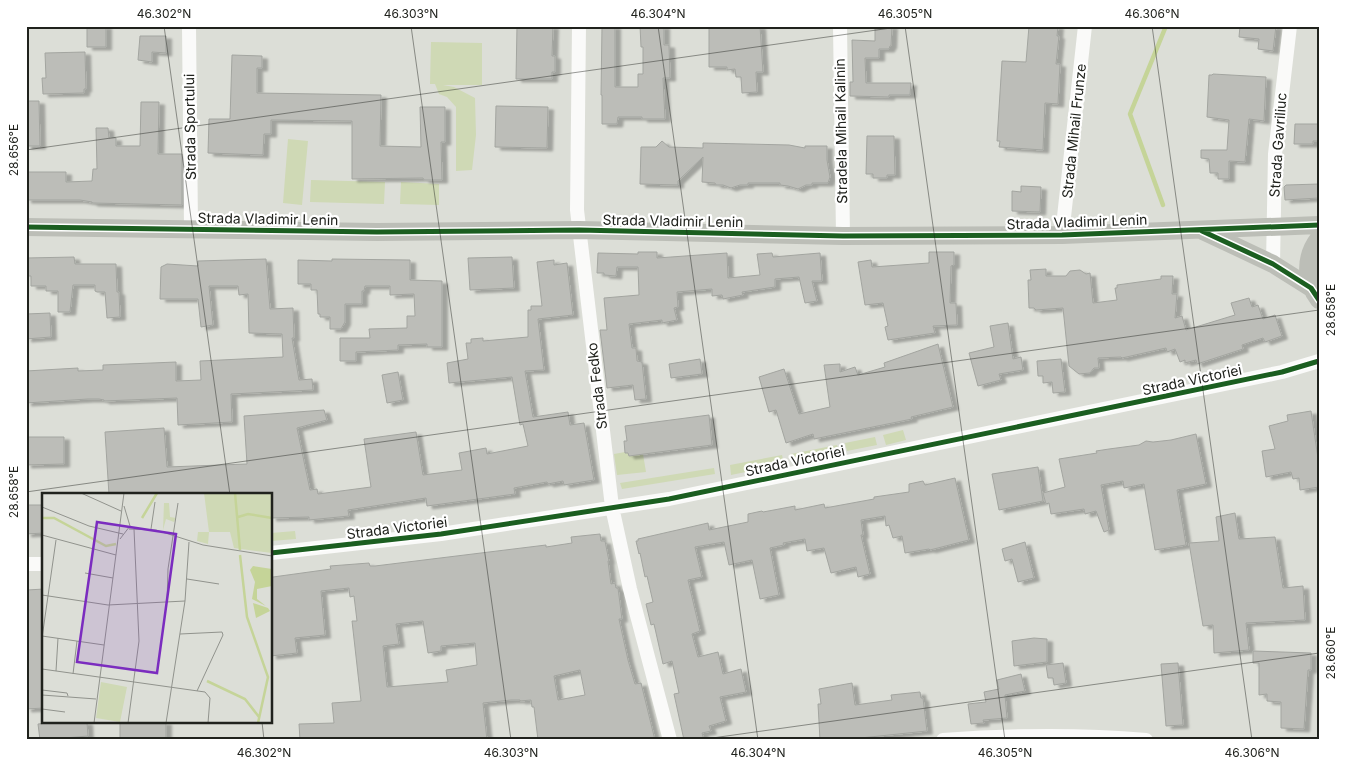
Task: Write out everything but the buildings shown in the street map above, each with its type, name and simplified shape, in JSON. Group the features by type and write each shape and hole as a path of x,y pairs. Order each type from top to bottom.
{"main road":[{"name":"Strada Vladimir Lenin","path":"26,227 378,232 579,230 843,236 1062,236 1319,225"},
{"path":"1200,230 1273,264 1315,294"},
{"path":"1315,294 1308,274 1308,258 1319,238"}],"street":[{"name":"Strada Sportului","path":"189,26 191,228"},
{"name":"Strada Fedko","path":"579,26 577,210 612,507 630,588 670,740"},
{"name":"Stradela Mihail Kalinin","path":"840,26 843,236"},
{"name":"Strada Mihail Frunze","path":"1062,236 1085,26"},
{"name":"Strada Gavriliuc","path":"1273,264 1275,154 1290,26"},
{"name":"Strada Victoriei","path":"272,553 441,534 669,499 1263,376 1319,362"},
{"path":"26,564 42,564"},
{"path":"943,740 996,736 1099,736 1146,740"}],"green space":[{"path":"431,42 482,43 482,85 443,85 454,87 475,98 476,135 472,170 456,171 456,107 447,97 439,94 435,84 430,84"},
{"path":"288,139 308,141 302,205 283,203"},
{"path":"311,180 385,182 384,204 310,202"},
{"path":"401,182 439,184 439,205 400,204"},
{"path":"903,430 906,440 886,445 883,435"},
{"path":"875,437 877,445 847,451 845,443"},
{"path":"837,445 839,453 792,462 791,454"},
{"path":"625,452 629,456 643,454 646,472 617,475 614,454"},
{"path":"782,455 784,464 731,475 730,465"},
{"path":"714,468 715,474 622,489 620,483"},
{"path":"295,531 296,539 272,541 272,533"}],"waterway":[{"path":"1163,205 1130,114 1166,26"}],"cycle path":[{"path":"26,227 377,232 579,230 843,236 1062,235 1319,225"},
{"path":"1202,231 1273,264 1311,288 1319,300"},
{"path":"272,553 441,534 669,499 1282,372 1319,361"}]}
